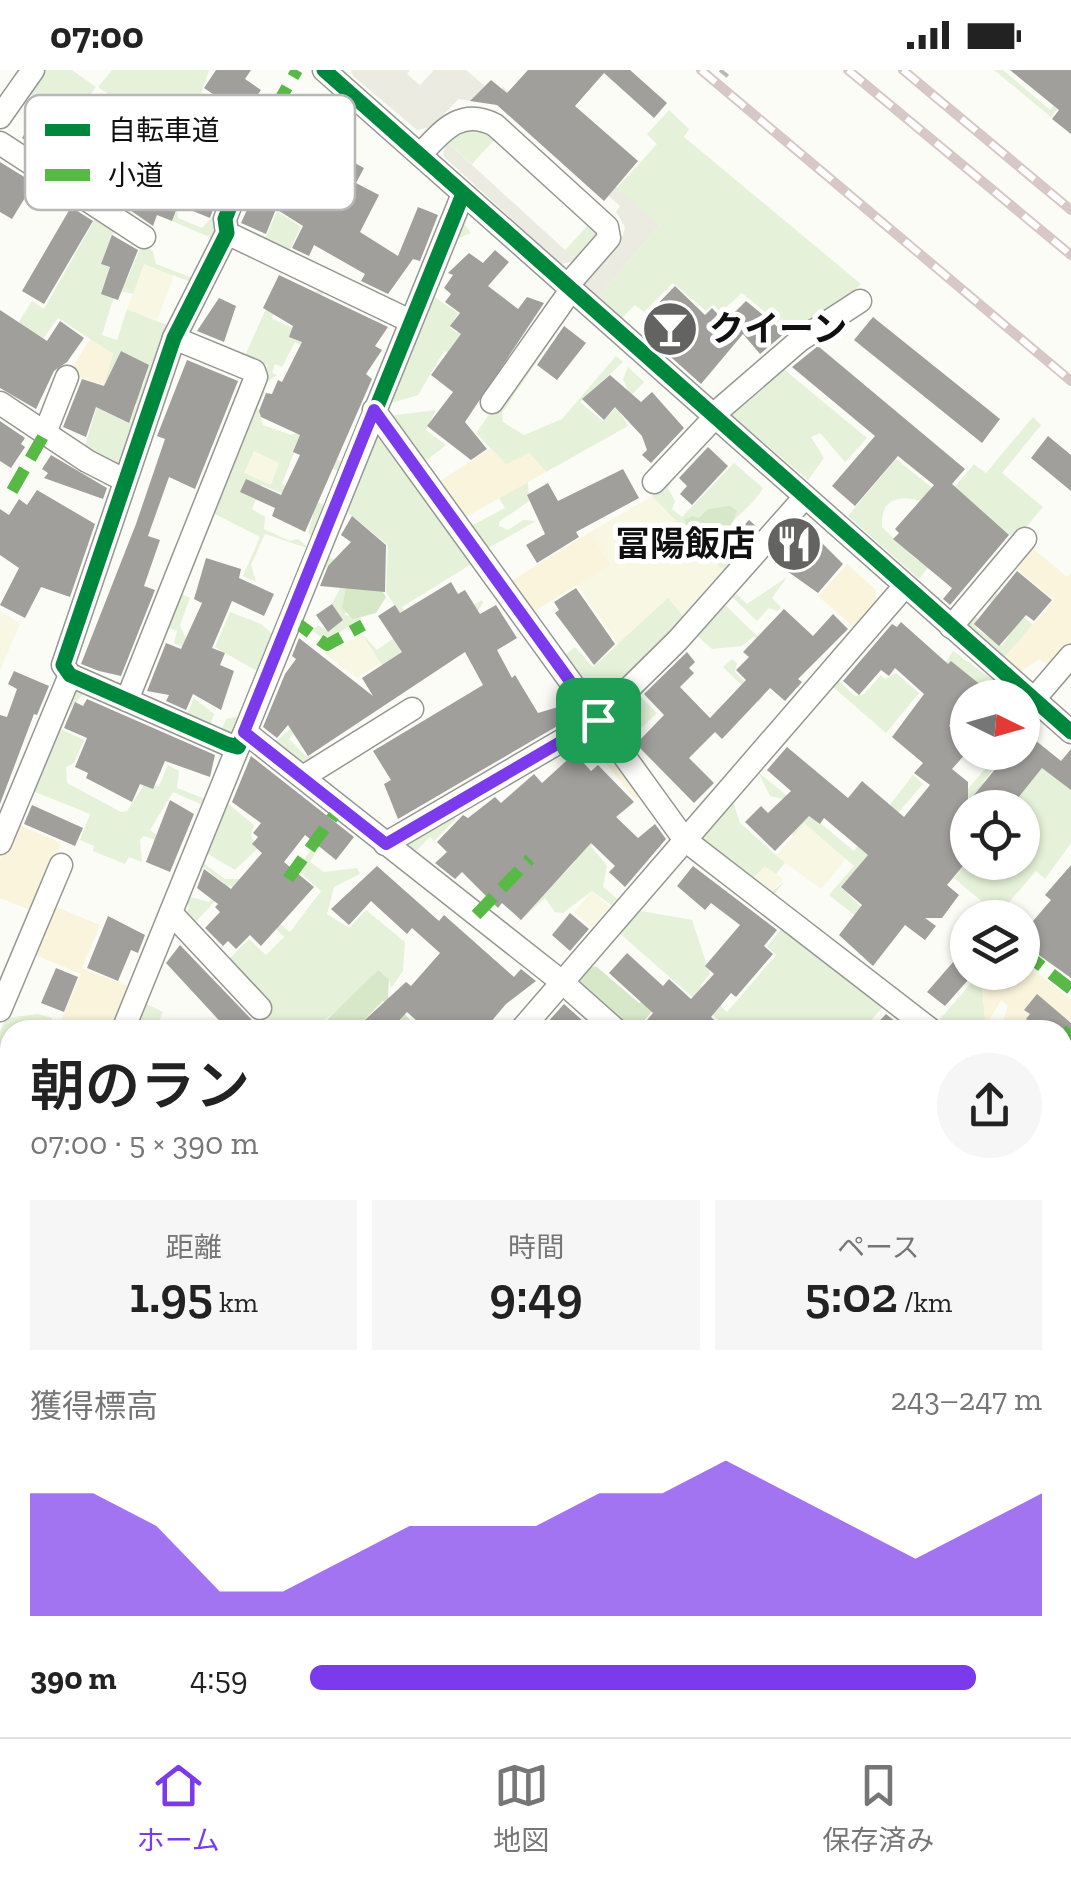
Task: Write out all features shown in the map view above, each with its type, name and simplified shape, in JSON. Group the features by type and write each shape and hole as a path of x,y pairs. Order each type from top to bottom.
{"street":[{"path":"0,117 33,70"},
{"path":"329,72 354,95"},
{"path":"355,96 1013,680"},
{"path":"420,155 459,119 477,118 496,125 607,226 609,238 569,288 492,402"},
{"path":"0,143 25,159"},
{"path":"127,1020 463,194"},
{"path":"104,210 144,237"},
{"path":"229,210 227,233 174,338 63,666 70,674 127,700 241,739 304,777 605,1020"},
{"path":"227,233 410,322"},
{"path":"654,482 713,417 800,340 860,301"},
{"path":"127,700 256,377 254,371 174,338"},
{"path":"45,433 67,377"},
{"path":"0,403 124,480"},
{"path":"374,410 685,840 918,1020"},
{"path":"386,844 598,720 678,640 804,498"},
{"path":"950,627 1025,538"},
{"path":"530,1020 904,587"},
{"path":"1040,691 1071,656"},
{"path":"0,843 70,674"},
{"path":"1040,704 1071,732"},
{"path":"304,777 412,709"},
{"path":"0,1010 8,967 61,865"},
{"path":"171,913 260,1008"}],"path":[{"path":"720,70 730,78"}],"green space":[{"path":"42,70 72,70 96,87 90,95 27,92"},
{"path":"112,70 209,70 200,95 110,95 98,87"},
{"path":"994,70 1003,70 1050,110 1071,85 1071,92 1051,117"},
{"path":"669,110 689,129 684,137 861,284 834,310 794,336 742,293 721,312 713,305 706,311 673,283 644,312 635,305 621,319 597,298 660,225 617,188 657,144 647,134"},
{"path":"475,127 496,138 472,164 446,141"},
{"path":"113,210 129,210 139,219 136,224"},
{"path":"172,210 177,210 178,218 202,228 215,214 218,236 196,284 144,264 133,294 116,290 102,335 117,340 127,309 169,326 121,466 84,449 113,354 58,318 4,393 0,352 32,301 44,309 95,219 115,228 101,264 128,275 126,282 142,244 153,251 156,264 195,279 214,239 172,221","holes":["121,351 149,365 143,386 112,371","113,392 137,404 128,423 104,411"]},
{"path":"277,211 301,227 288,253 235,225 266,237"},
{"path":"462,221 471,233 454,240 433,296 458,313 450,328 457,333 462,327 472,334 459,338 451,355 444,351 418,395 385,405 456,223"},
{"path":"591,222 598,234 577,261 565,250"},
{"path":"144,264 174,275 157,320 127,309"},
{"path":"281,275 272,319 298,330 320,285 326,287 303,339 344,360 325,390 310,429 323,452 342,462 340,472 305,457 309,448 300,437 282,484 329,508 316,539 308,533 315,507 262,485 252,509 265,517 264,529 290,541 298,539 310,549 265,534 251,565 256,582 243,576 260,537 207,510 258,388 265,392 258,407 263,425 291,435 299,432 328,361 295,342 282,367 275,364 272,373 277,375 267,382 262,379 268,365 243,360","holes":["254,451 279,463 271,485 244,473"]},
{"path":"563,310 560,327 502,413 503,422 524,435 562,419 616,356 623,362 580,402 603,421 629,393 623,379 628,367 644,382 618,409 628,426 546,472 529,453 506,465 476,433"},
{"path":"780,366 867,438 845,462 820,433 811,437 824,458 808,480 727,411"},
{"path":"436,410 426,430 446,445 423,463 389,416"},
{"path":"1033,417 1041,425 1002,473 1043,507 1016,539 926,502 900,499 890,503 882,527 918,561 924,556 933,561 919,579 848,516 896,459 945,498 974,464 986,473"},
{"path":"374,421 473,563 402,607 421,637 482,600 483,603 477,612 384,668 362,634 377,650 409,627 386,592 388,545 340,506"},
{"path":"254,451 280,463 271,486 243,473"},
{"path":"688,454 668,488 675,501 672,509 682,517 734,463 763,488 728,530 724,548 740,562 728,575 652,496"},
{"path":"528,482 529,501 499,522 499,526 508,530 523,520 536,521 485,550 469,527 505,508 499,498"},
{"path":"652,496 728,575 686,620 667,599 618,644 577,585 609,565 590,532"},
{"path":"730,506 737,511 730,527 687,526 685,520 692,516 699,518 708,509"},
{"path":"324,554 354,571 345,615 362,618 331,638 322,638 312,630 318,625 328,632 343,620 332,604 345,579 328,565 317,579"},
{"path":"787,577 772,598 781,607 777,611 769,608 757,621 730,595 734,592 747,604"},
{"path":"380,587 386,597 376,613 353,619 342,608 346,588"},
{"path":"992,590 1033,625 1004,658 964,622 972,614 978,619 977,629 1002,646 1015,625 985,597"},
{"path":"178,592 190,598 180,625 191,651 174,643 177,631 165,626"},
{"path":"668,598 686,620 595,707 560,659 575,647 593,667"},
{"path":"722,602 783,661 759,702 723,667 732,659 737,663 735,672 752,688 778,659 754,636 742,646 712,649 693,632"},
{"path":"0,611 20,623 0,670"},
{"path":"230,612 261,624 276,637 237,736 220,733 226,719 239,716 257,671 215,647"},
{"path":"362,634 381,663 357,678 324,653"},
{"path":"953,651 993,680 975,680 951,661 929,688"},
{"path":"896,673 919,693 886,733 832,686 838,680 855,696 864,694 881,675 885,679"},
{"path":"72,688 87,690 69,710 61,729 84,740 74,763 66,767 67,783 121,812 127,811 144,785 159,786 168,765 179,771 177,788 208,800 205,806 173,792 150,830 170,845 144,836 140,840 142,862 129,857 125,864 93,851 94,846 80,840 90,814 35,792 32,785"},
{"path":"637,693 657,713 625,743 622,739 634,727 627,719 614,732 610,716"},
{"path":"194,698 214,714 209,729 185,719"},
{"path":"304,718 289,739 306,756 320,756 307,766 273,743"},
{"path":"1043,767 1071,790 1071,843 1045,879 1040,875 1040,790 1025,790"},
{"path":"984,770 993,770 983,790 967,790"},
{"path":"758,772 854,851 913,775 923,784 897,814 883,867 854,872 841,887 893,939 891,944 829,895 854,866 804,823 793,836 786,826 784,799 770,796"},
{"path":"732,798 740,823 785,863 776,874 765,866 754,877 771,892 785,881 771,898 704,848 702,833"},
{"path":"226,802 254,825 251,835 257,849 235,870 203,851"},
{"path":"451,815 456,819 434,841 430,837 414,853 409,849 411,839"},
{"path":"804,823 846,859 821,889 776,856"},
{"path":"328,829 310,862 324,872 357,868 360,874 334,887 327,914 349,928 366,910 405,942 403,971 391,988 389,979 378,970 323,1020 261,1020 268,1009 225,963 249,939 266,955 284,937 230,885 191,927 182,918 189,907 183,895 209,902 224,883 202,866 196,872 199,860 225,879 243,879 262,909 290,932 321,891 301,873 301,863"},
{"path":"606,829 591,846 607,866 603,887 619,900 614,907 592,891 563,913 555,912 545,898 511,929 547,891 527,872 554,884 576,861 561,845"},
{"path":"765,865 783,879 771,892 754,878"},
{"path":"956,880 1028,880 1011,900 980,900"},
{"path":"592,891 610,907 592,928 574,912"},
{"path":"636,910 692,920 710,974 700,986 727,1012 776,955 767,946 784,926 883,1007 871,1020 719,1020 617,931"},
{"path":"587,966 597,967 639,1003 668,993 645,1020 615,1020 578,987 578,975"},
{"path":"378,970 389,979 388,997 410,1020 400,1020 383,1001 364,1020 327,1020"},
{"path":"965,990 982,990 985,1020 939,1020"},
{"path":"142,1002 163,1012 159,1020 135,1018"},
{"path":"38,1014 52,1020 5,1020"}],"sand":[{"path":"90,339 113,354 104,385 69,373"},
{"path":"491,448 506,464 529,453 546,472 462,519 437,483"},
{"path":"590,532 610,565 530,614 508,583"},
{"path":"1028,544 1067,577 1071,573 1071,642 1050,666 1039,659 1021,672 1004,658 1054,600 1010,564"},
{"path":"847,564 876,590 875,607 856,629 818,596"},
{"path":"586,740 599,740 642,793 635,799"},
{"path":"15,823 61,843 33,911 0,898 0,859"},
{"path":"54,906 100,925 82,968 133,988 120,1020 61,1020 81,974 33,954"},
{"path":"1040,975 1071,1000 1070,1020 1043,1020 1025,1010 1030,1014 1027,1020 1003,1020 1008,1006 1001,1000 989,1020 985,1020 982,990 1040,990"}],"shaded area":[{"path":"351,70 410,70 407,74 420,85 434,70 466,70 485,86 470,101 459,99 431,127 417,130 353,76"},
{"path":"503,87 660,225 597,298 582,283 623,235 625,227 616,212 620,206 496,94"},
{"path":"446,141 577,261 561,264 443,156"}],"building":[{"path":"216,70 251,70 245,79 261,90 258,95 214,95 204,88"},
{"path":"528,70 630,70 667,103 654,118 604,73 575,106 638,161 604,201 497,105 470,101 491,80 507,93"},
{"path":"1010,70 1071,70 1071,134 1052,119 1059,110"},
{"path":"0,162 25,177 25,198 12,219 0,212"},
{"path":"355,163 364,168 356,183 379,195 360,232 398,256 418,207 438,215 420,261 413,259 388,294 361,281 365,274 314,245 309,256 292,248 303,226 278,210 355,210"},
{"path":"69,210 93,221 44,304 22,291"},
{"path":"130,210 176,210 172,221 157,215 153,226"},
{"path":"190,210 213,210 210,218"},
{"path":"247,210 276,210 266,234 241,223"},
{"path":"112,235 138,250 118,300 101,294 110,267 101,264"},
{"path":"495,250 509,262 488,286 518,309 527,297 544,303 465,422 487,449 471,460 427,426 453,392 431,375 461,334 450,326 460,313 445,302 451,294 444,288 453,275 448,273 469,253 483,263"},
{"path":"279,275 388,327 375,346 382,350 366,374 372,379 305,532 272,516 275,508 240,492 246,479 281,495 300,455 293,452 300,435 261,417 259,411 266,393 272,394 278,380 282,382 302,342 289,337 293,326 263,308"},
{"path":"675,286 705,315 712,308 725,322 746,301 785,333 760,354 743,334 701,384 653,341 661,332 646,316"},
{"path":"219,298 236,306 224,342 197,331"},
{"path":"0,310 47,341 60,321 84,338 67,362 54,371 36,409 0,388"},
{"path":"873,317 1000,419 982,443 854,340"},
{"path":"564,326 586,343 557,380 537,365"},
{"path":"818,346 965,469 952,484 1009,535 950,605 943,599 952,588 893,539 899,533 895,529 934,485 898,456 855,506 832,486 875,436 792,367"},
{"path":"121,351 149,365 129,423 96,407 86,437 63,427 82,379 104,386"},
{"path":"187,360 238,381 195,489 169,477 148,536 160,540 144,586 155,590 121,676 99,671 81,664 136,524 165,439 157,436"},
{"path":"610,375 641,402 652,392 684,428 651,463 642,455 647,450 642,436 615,407 604,420 582,399"},
{"path":"0,421 25,438 21,444 25,447 11,468 0,461"},
{"path":"1048,436 1071,455 1071,491 1031,458"},
{"path":"708,447 728,466 692,505 680,494 687,486 679,478"},
{"path":"51,455 107,488 103,499 44,478 48,473 42,469"},
{"path":"623,469 639,498 576,532 579,537 537,563 526,545 545,534 527,495 548,483 558,501"},
{"path":"37,490 95,524 70,597 41,587 25,618 0,605 19,568 0,555 0,509 9,515 19,499 27,505"},
{"path":"352,516 386,545 385,592 320,586 328,566 351,542 341,535"},
{"path":"749,520 758,528 734,554 725,546"},
{"path":"802,523 843,564 818,593 770,559"},
{"path":"206,558 241,569 239,578 274,594 264,616 232,601 212,648 225,653 220,665 234,671 221,710 193,694 186,710 166,701 169,695 147,691 166,643 181,649 202,603 194,599"},
{"path":"1017,571 1052,600 1034,621 1026,615 999,646 974,624"},
{"path":"451,582 458,594 465,590 480,614 496,605 517,638 497,650 512,678 515,675 538,713 558,707 566,721 398,819 384,784 391,780 373,751 483,685 465,652 308,756 288,725 277,738 263,727 285,674 296,659 292,656 299,638 373,696 362,678 402,652 378,616 395,605 400,613"},
{"path":"576,588 615,644 594,665 555,613 559,610 554,602"},
{"path":"332,604 343,620 328,632 316,615"},
{"path":"784,609 813,636 833,614 848,629 798,679 802,682 785,701 770,688 722,739 715,732 689,758 714,783 694,803 636,744 664,715 644,694 687,652 695,662 689,668 694,673 680,687 710,718 746,680 736,670 749,657 743,652"},
{"path":"901,622 948,664 951,661 975,680 950,680 950,770 968,782 968,790 950,790 951,880 947,885 959,895 950,900 942,918 925,918 936,926 925,940 905,925 873,966 839,935 862,905 841,887 868,855 824,818 820,824 809,816 775,851 745,822 761,806 768,813 791,791 767,770 787,747 848,798 862,781 904,817 930,785 914,773 923,763 892,737 924,694 895,668 889,676 881,670 859,695 843,681 892,624 897,627"},
{"path":"14,671 49,686 37,715 34,714 0,804 0,715 7,717 17,689 8,684"},
{"path":"87,699 215,755 210,777 165,761 153,789 140,784 132,802 86,778 88,773 75,767 87,738 64,728 75,702 83,706"},
{"path":"1040,744 1061,761 1071,749 1071,790 1042,768 1024,790 978,790 994,770 1040,770"},
{"path":"575,753 591,771 598,765 634,802 616,817 638,838 655,824 666,839 625,887 609,872 615,866 591,843 521,920 502,903 498,908 462,872 455,879 435,863 447,852 437,842 463,815 468,818 495,797 501,803 534,774 542,783"},
{"path":"251,756 354,837 336,860 305,835 284,862 314,887 261,946 250,935 236,949 228,941 223,946 205,928 220,912 215,907 218,904 197,888 204,869 231,889 262,853 252,844 258,837 253,833 261,823 232,802"},
{"path":"170,800 194,814 170,872 146,862"},
{"path":"32,805 83,828 75,846 24,824"},
{"path":"1071,865 1071,978 1040,956 1040,913 1051,900 1045,895"},
{"path":"377,866 439,921 444,915 514,977 521,969 536,981 492,1020 416,1020 407,1012 399,1020 365,1020 406,982 411,986 440,953 412,928 407,934 371,901 349,925 331,909"},
{"path":"693,866 777,930 764,946 773,954 736,997 731,993 711,1017 714,1020 647,1020 653,1013 609,973 627,953 663,986 669,979 691,999 714,974 705,966 740,925 711,903 705,910 677,886"},
{"path":"570,913 589,929 570,951 552,935"},
{"path":"108,916 145,935 138,953 131,950 118,981 87,968"},
{"path":"180,945 252,1020 219,1020 166,963"},
{"path":"950,966 950,990 959,990 945,1006 927,992"},
{"path":"56,968 78,977 64,1012 41,1003"},
{"path":"1037,994 1067,1020 1027,1020 1030,1014 1024,1010"},
{"path":"564,1004 582,1020 550,1020"}],"railway":[{"path":"701,70 1071,381"},
{"path":"848,70 1071,255"},
{"path":"903,70 1071,210"}],"marked path":[{"path":"283,95 297,70"},
{"path":"12,491 45,433"},
{"path":"290,618 327,645 363,625"},
{"path":"288,879 340,807"},
{"path":"476,915 530,859"},
{"path":"1040,965 1071,989"},
{"path":"0,1079 0,1124"}],"cycle path":[{"path":"324,70 352,95"},
{"path":"355,97 1071,732"},
{"path":"229,210 227,233 174,338 63,665 70,675 238,747 463,194"}],"place":[{"name":"クイーン","path":"670,329"},
{"name":"冨陽飯店","path":"794,544"}],"route":[{"path":"374,410 598,720 386,844 244,732 374,410"}]}
